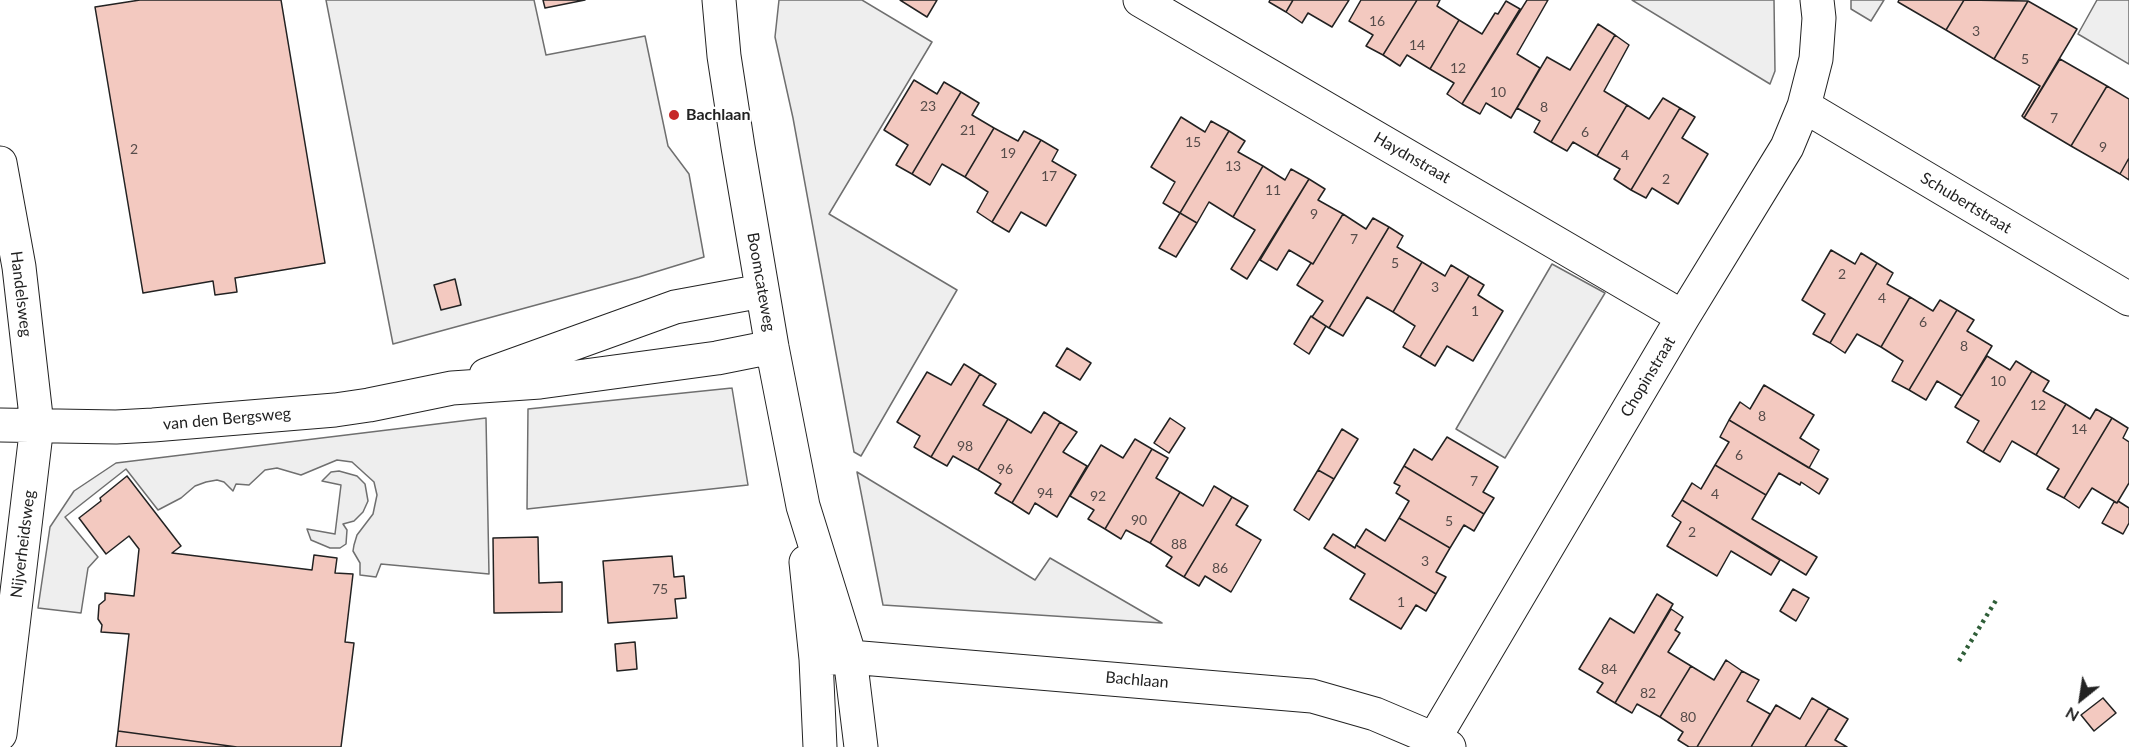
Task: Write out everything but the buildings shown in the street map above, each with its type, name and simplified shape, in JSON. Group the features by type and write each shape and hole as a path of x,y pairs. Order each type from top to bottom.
{"street":[{"name":"Boomcateweg","path":"704,0 724,56"},
{"name":"Boomcateweg","path":"719,0 724,56 772,347 803,506 850,657 861,747"},
{"name":"Haydnstraat","path":"1140,0 1683,317"},
{"name":"Chopinstraat","path":"1441,743 1683,317 1787,147 1804,106 1816,60 1819,18 1817,0"},
{"name":"Schubertstraat","path":"1804,106 2129,299"},
{"name":"Handelsweg","path":"0,163 19,267 37,425"},
{"name":"van den Bergsweg","path":"452,388 675,307 762,291"},
{"name":"van den Bergsweg","path":"0,425 153,425 335,410 452,388 552,380 717,358 772,347"},
{"name":"Nijverheidsweg","path":"0,734 37,425"},
{"name":"Boomcateweg","path":"803,506 806,570 816,659 820,747"},
{"name":"Bachlaan","path":"816,659 850,657 1312,696 1375,714 1441,743"}],"shaded area":[{"path":"326,0 534,0 546,55 645,36 668,146 689,174 704,257 393,344"},
{"path":"779,0 862,0 932,42 829,214 957,290 861,456 854,452 793,118 775,37"},
{"path":"1632,0 1774,0 1775,71 1770,84"},
{"path":"1851,0 1884,0 1871,21 1851,9"},
{"path":"2097,0 2129,0 2129,64 2078,34"},
{"path":"1552,264 1605,293 1505,458 1456,429"},
{"path":"732,388 748,485 527,509 528,409"},
{"path":"486,418 489,574 381,564 376,577 360,575 360,563 353,551 354,545 357,535 373,514 377,495 374,482 352,462 337,460 301,475 277,468 265,470 249,485 236,484 233,491 224,482 217,480 206,482 195,486 181,498 158,510 126,469 65,517 98,557 88,568 81,613 38,608 50,527 74,491 116,463"},
{"path":"339,471 357,476 365,484 368,501 363,512 354,521 343,524 347,530 346,544 340,548 330,548 311,540 307,529 335,534 341,485 322,481 331,472"},
{"path":"857,472 1035,580 1050,558 1162,623 883,605"}],"hedge":[{"path":"1959,661 1998,597"}],"place":[{"name":"Bachlaan","path":"674,115"}]}
